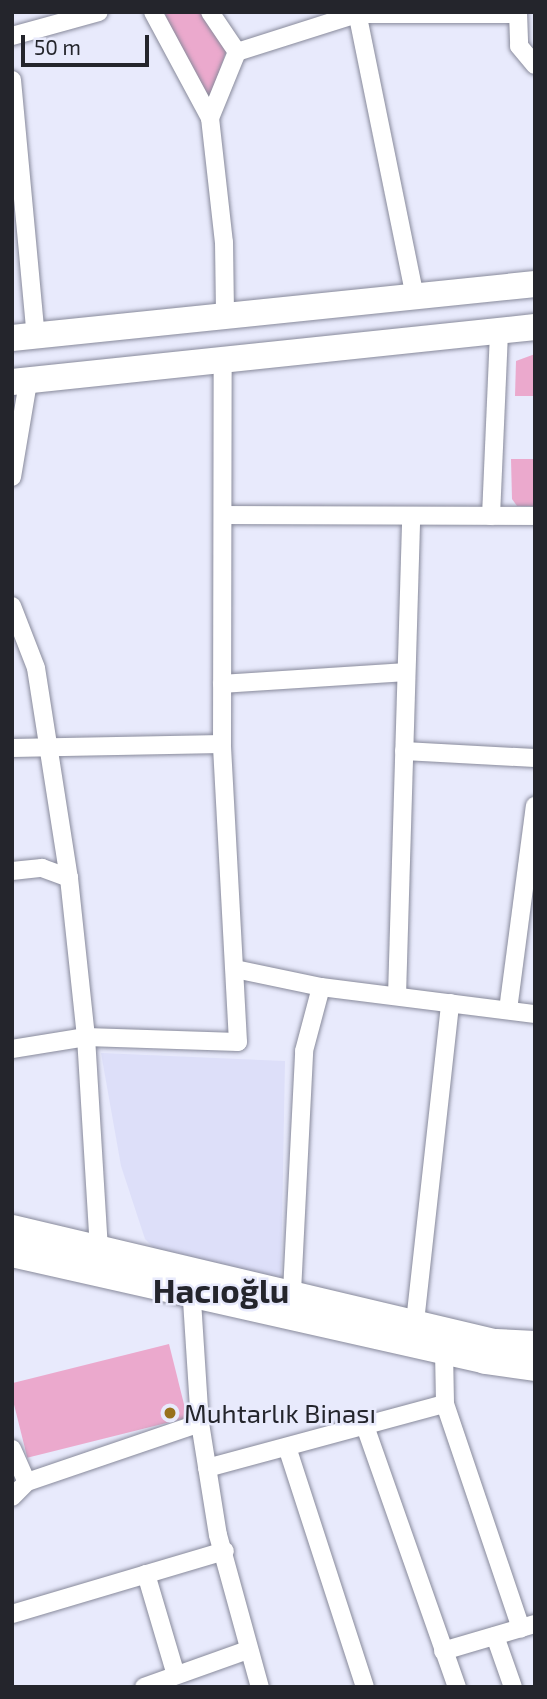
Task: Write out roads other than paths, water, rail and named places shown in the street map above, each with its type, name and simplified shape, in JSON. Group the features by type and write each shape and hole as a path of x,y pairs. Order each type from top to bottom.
{"main road":[{"path":"24,338 535,284"},
{"path":"20,382 535,327"},
{"path":"12,1228 99,1247 191,1281 444,1351 535,1368"},
{"path":"12,1254 191,1281 292,1292 496,1342 535,1345"}],"street":[{"path":"12,36 99,12"},
{"path":"153,12 209,118 224,242 225,316"},
{"path":"210,12 237,52"},
{"path":"209,118 237,52 357,13 518,13 519,46 535,65"},
{"path":"357,13 415,296"},
{"path":"12,79 24,338"},
{"path":"491,516 499,330"},
{"path":"12,1049 86,1037 238,1042 222,744 225,515 223,360"},
{"path":"12,477 20,382"},
{"path":"225,515 535,516"},
{"path":"397,996 411,516"},
{"path":"12,606 36,668 51,747 69,878 86,1037 99,1247"},
{"path":"222,684 406,672"},
{"path":"12,748 222,744"},
{"path":"404,751 535,758"},
{"path":"508,1010 535,806"},
{"path":"12,871 41,868 69,878"},
{"path":"235,969 321,987 535,1014"},
{"path":"292,1292 304,1051 321,987"},
{"path":"415,1322 450,1003"},
{"path":"191,1281 200,1423 207,1468 248,1650 260,1687"},
{"path":"443,1651 528,1626 446,1404 444,1351"},
{"path":"207,1468 446,1404"},
{"path":"12,1497 27,1482 200,1423"},
{"path":"365,1426 457,1687"},
{"path":"287,1447 366,1687"},
{"path":"12,1449 27,1482"},
{"path":"12,1614 225,1551"},
{"path":"146,1574 176,1675"},
{"path":"495,1636 513,1687"},
{"path":"144,1687 248,1650"}],"place":[{"name":"Muhtarlık Binası","path":"170,1413"}],"district":[{"name":"Hacıoğlu","path":"221,1291"}]}
